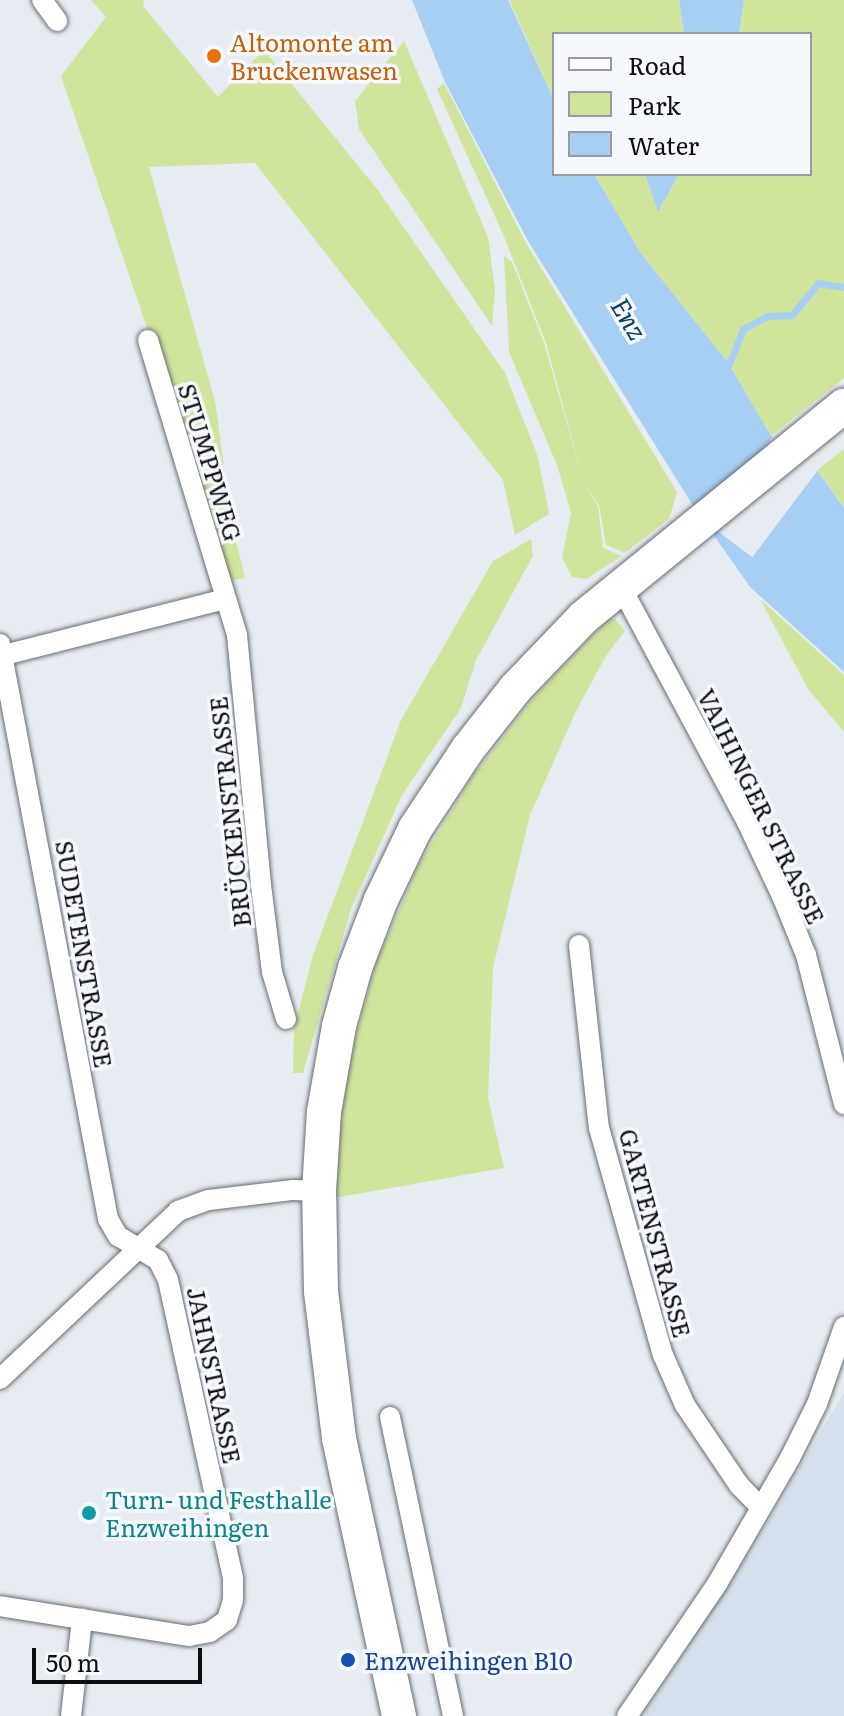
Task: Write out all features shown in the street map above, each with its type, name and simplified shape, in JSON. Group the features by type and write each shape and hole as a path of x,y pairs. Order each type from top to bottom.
{"main road":[{"path":"399,1716 350,1497 334,1403 321,1291 319,1191 324,1112 339,1026 355,968 398,863 434,798 485,725 549,651 621,587 844,406"}],"street":[{"path":"42,0 57,21"},
{"name":"STUMPPWEG","path":"148,340 225,599"},
{"name":"VAIHINGER STRASSE","path":"621,587 747,822 782,896 806,955 844,1104"},
{"name":"SUDETENSTRASSE","path":"139,1246 118,1236 108,1219 2,650 225,599"},
{"name":"BRÜCKENSTRASSE","path":"225,599 237,635 252,811 272,972 286,1019"},
{"name":"GARTENSTRASSE","path":"579,945 599,1128 663,1355 685,1405 739,1485 760,1507"},
{"path":"0,1379 178,1211 191,1205 293,1190 319,1191"},
{"name":"JAHNSTRASSE","path":"82,1619 189,1636 210,1632 227,1620 233,1600 233,1579 168,1280 158,1260 139,1246"},
{"path":"627,1716 717,1584 790,1458 817,1404 844,1327"},
{"path":"390,1417 453,1716"},
{"path":"0,1606 82,1619 71,1716"}],"shaded area":[{"path":"844,1392 844,1716 643,1716 764,1529"}],"green space":[{"path":"91,0 144,0 143,6 218,97 264,50 377,189 505,373 538,457 549,514 515,535 503,480 255,163 149,167 215,401 232,525 245,578 227,581 181,427 61,76 106,17"},
{"path":"509,0 679,0 684,32 552,32 552,96"},
{"path":"744,0 844,0 844,378 771,436 729,364 640,252 595,176 646,176 658,212 678,176 812,176 812,32 739,32"},
{"path":"404,41 488,237 495,289 492,326 359,129 355,101"},
{"path":"444,83 526,243 677,492 669,519 625,553 606,545 599,505 585,485 598,506 603,548 622,556 586,579 572,577 562,557 571,513 557,465 509,352 504,256 512,262 544,343 584,483 546,343 503,234 437,89"},
{"path":"844,449 844,507 817,470"},
{"path":"531,539 533,556 476,660 461,708 402,795 351,909 303,1073 293,1073 294,1029 313,955 401,720 493,561"},
{"path":"760,599 844,675 844,732 808,689"},
{"path":"608,619 615,619 625,631 607,654 577,709 530,815 493,968 488,1098 504,1168 334,1198 334,1149 348,1065 376,963 419,864 472,777 534,697"}],"water":[{"name":"Enz","path":"412,0 508,0 552,96 552,176 595,176 640,252 729,364 771,436 817,470 844,508 844,672 750,587 692,504 528,241 445,82"},
{"path":"679,0 744,0 739,32 684,32"},
{"path":"646,176 678,176 658,212"}],"pier":[{"path":"775,434 820,468 752,557 708,523"}],"waterway":[{"path":"729,364 743,329 767,316 792,315 818,283 844,287"}],"place":[{"name":"Altomonte am Bruckenwasen","path":"214,56"},
{"name":"Turn- und Festhalle Enzweihingen","path":"89,1513"},
{"name":"Enzweihingen B10","path":"348,1660"}]}
